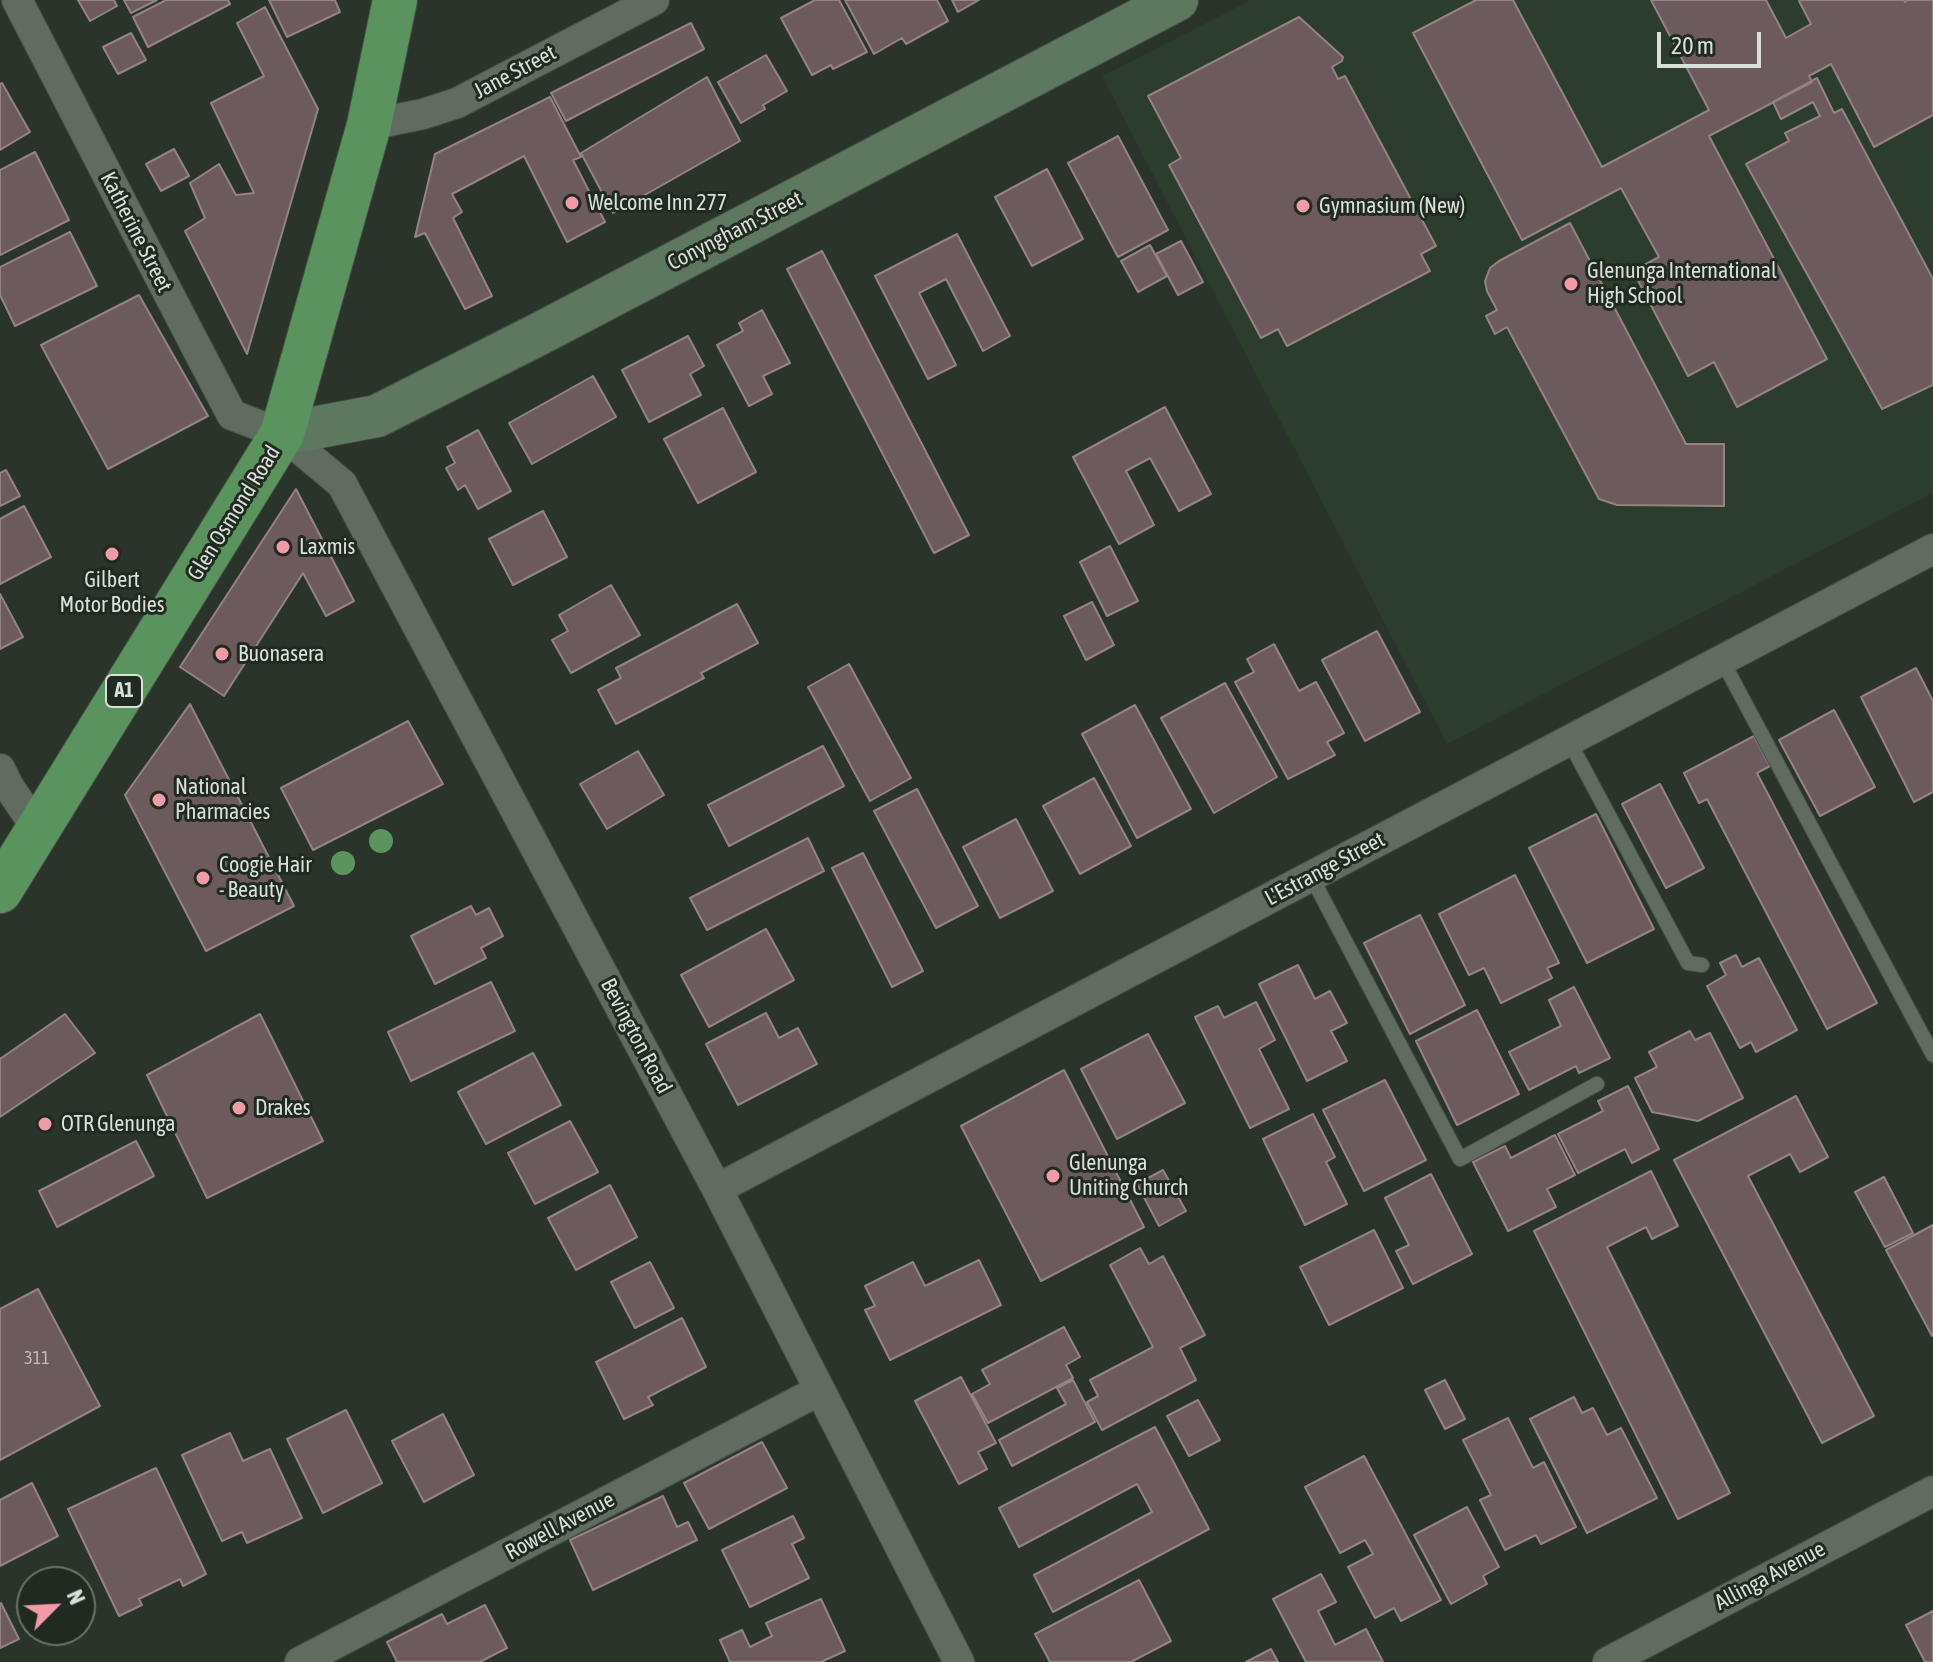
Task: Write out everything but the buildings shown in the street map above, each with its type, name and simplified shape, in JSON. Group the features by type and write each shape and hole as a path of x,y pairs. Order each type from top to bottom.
{"highway":[{"name":"Glen Osmond Road","path":"0,891 282,434 369,125 395,0"}],"street":[{"name":"Katherine Street","path":"17,0 232,415 282,434"},
{"name":"Jane Street","path":"369,125 423,114 457,103 654,0"},
{"name":"Conyngham Street","path":"282,434 377,416 1170,2"},
{"name":"Bevington Road","path":"282,434 342,484 717,1189 959,1662"},
{"name":"L'Estrange Street","path":"717,1189 1933,549"},
{"path":"0,769 38,830"},
{"name":"Rowell Avenue","path":"300,1662 820,1390"},
{"name":"Allinga Avenue","path":"1608,1662 1933,1491"}],"lane":[{"path":"1722,660 1933,1055"},
{"path":"1569,741 1688,963 1702,965"},
{"path":"1311,876 1460,1159 1597,1084"}],"shaded area":[{"name":"Glenunga International High School","path":"1251,0 1933,0 1933,493 1447,744 1102,76"}],"place":[{"name":"Welcome Inn 277","path":"572,203"},
{"name":"Gymnasium (New)","path":"1303,206"},
{"name":"Glenunga International High School","path":"1571,284"},
{"name":"Laxmis","path":"283,547"},
{"name":"Gilbert Motor Bodies","path":"112,554"},
{"name":"Buonasera","path":"222,654"},
{"name":"National Pharmacies","path":"159,800"},
{"name":"Coogie Hair - Beauty","path":"203,878"},
{"name":"Drakes","path":"239,1108"},
{"name":"OTR Glenunga","path":"45,1124"},
{"name":"Glenunga Uniting Church","path":"1053,1176"}]}
